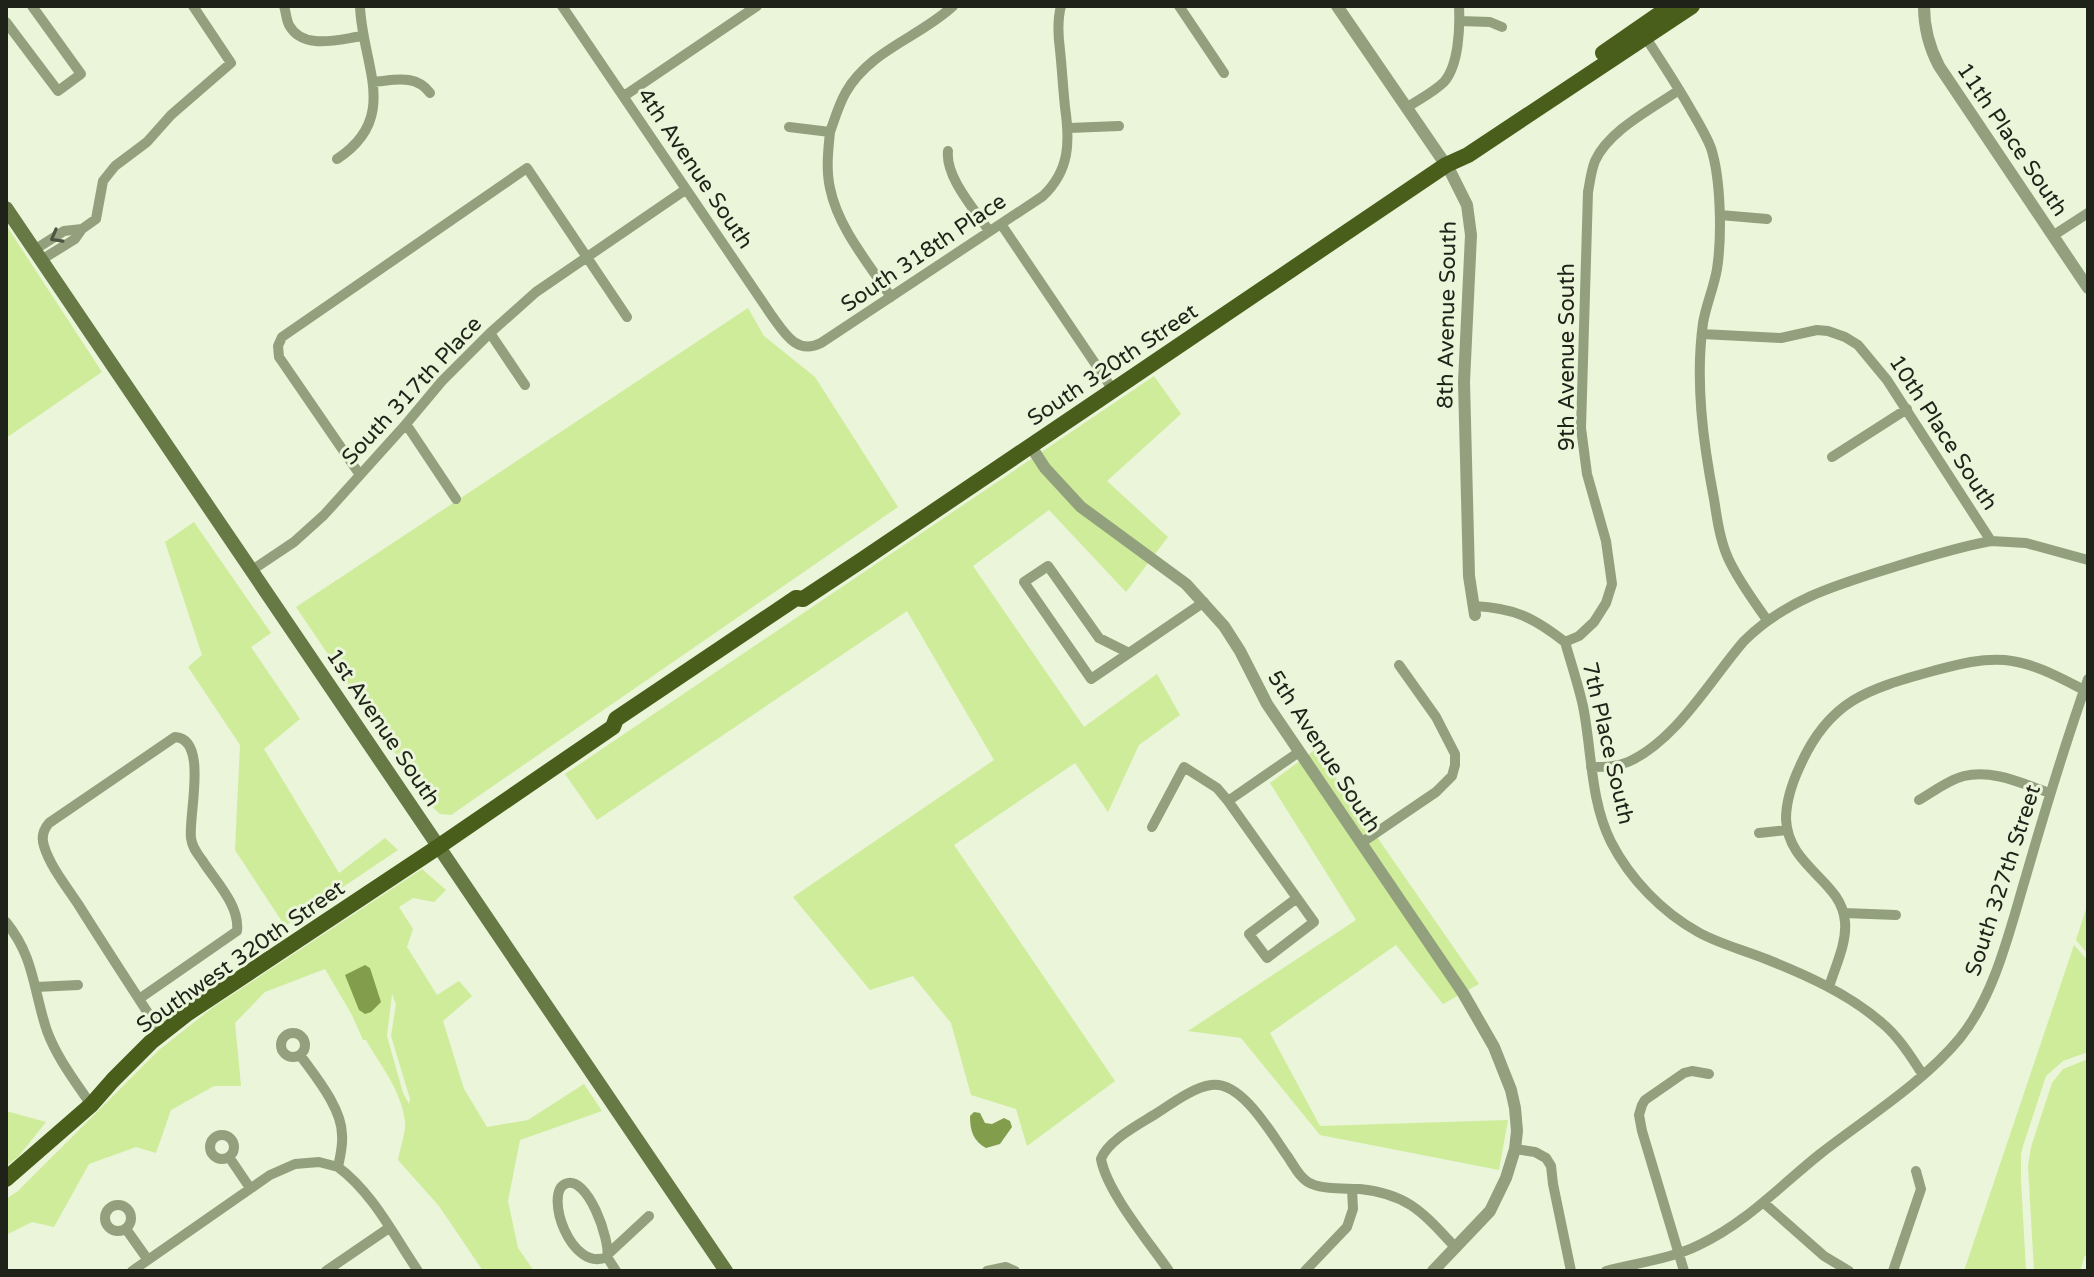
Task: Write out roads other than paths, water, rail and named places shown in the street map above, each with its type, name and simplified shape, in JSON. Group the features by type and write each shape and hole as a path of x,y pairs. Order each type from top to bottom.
{"main road":[{"name":"South 320th Street","path":"1446,165 1462,148 1671,6"},
{"path":"1646,38 1647,30 1654,23 1679,6"},
{"name":"South 320th Street","path":"438,847 613,727 624,727 798,609 803,599 1446,165 1468,155 1692,6"},
{"path":"1543,105 1561,88 1604,59 1607,50"},
{"name":"1st Avenue South","path":"6,208 725,1271"},
{"name":"Southwest 320th Street","path":"6,1179 91,1105 161,1033 438,847"}],"street":[{"path":"6,22 58,91 81,74 32,6"},
{"path":"37,255 64,231 82,229 96,219 103,181 115,166 147,142 171,115 231,63 193,6"},
{"path":"284,6 291,28 303,39 318,41 363,36"},
{"path":"337,159 354,147 366,132 375,104 360,6"},
{"name":"4th Avenue South","path":"562,6 780,327 802,347"},
{"path":"624,96 757,6"},
{"path":"891,297 850,237 837,211 827,171 830,132 848,89 867,67 953,6"},
{"path":"1061,6 1058,27 1069,128 1119,126"},
{"path":"1179,6 1224,73"},
{"name":"8th Avenue South","path":"1337,6 1446,165 1463,196 1470,225 1464,382 1469,576 1474,611"},
{"path":"1406,108 1441,85 1448,76 1458,40 1459,6"},
{"name":"11th Place South","path":"1924,6 1924,23 1939,66 2088,288"},
{"path":"1460,21 1490,22 1502,27"},
{"path":"1646,38 1702,128 1711,149 1720,215 1717,270 1706,311 1700,366 1709,475 1723,544 1735,572 1767,620"},
{"path":"374,82 414,80 430,93"},
{"name":"9th Avenue South","path":"1565,642 1579,636 1594,622 1606,603 1612,584 1606,541 1587,474 1581,428 1588,192 1596,160 1610,140 1679,90"},
{"path":"789,127 830,132"},
{"name":"South 318th Place","path":"802,347 817,346 1043,196 1059,177 1068,147 1069,128"},
{"path":"948,151 952,174 989,231"},
{"path":"360,475 279,357 278,346 282,337 527,168 627,317"},
{"name":"South 317th Place","path":"252,570 294,542 324,515 442,381 536,292 685,190"},
{"path":"2054,235 2088,213"},
{"path":"1720,215 1767,219"},
{"path":"1001,224 1113,390"},
{"name":"10th Place South","path":"1702,334 1781,338 1817,330 1845,337 1858,345 1881,371 1991,541 2026,543 2088,560"},
{"path":"490,333 525,385"},
{"path":"1832,457 1907,409"},
{"path":"406,424 456,499"},
{"name":"5th Avenue South","path":"1030,445 1054,479 1081,507 1186,584 1224,626 1267,704 1463,993 1489,1037 1511,1090 1517,1131 1515,1149 1506,1178 1490,1211 1442,1268"},
{"path":"1591,767 1629,762 1653,745 1684,718 1755,630 1782,610 1822,590 1946,551 1991,541"},
{"path":"1129,653 1099,638 1048,566 1024,582 1091,679 1204,602"},
{"name":"7th Place South","path":"1474,611 1511,610 1526,616 1565,642 1583,706 1598,805 1610,841 1634,878 1651,896 1700,934 1765,958 1829,987 1875,1017 1890,1030 1923,1075"},
{"path":"1829,987 1845,933 1844,913 1828,887 1797,854 1787,830 1788,803 1797,771 1819,730 1833,714 1872,689 1966,663 1994,660 2018,662 2086,685"},
{"path":"1361,843 1436,792 1452,776 1455,765 1455,754 1436,717 1399,665"},
{"name":"South 327th Street","path":"1606,1271 1678,1253 1719,1235 1764,1203 1809,1163 1923,1075 1960,1038 1998,966 2086,685"},
{"path":"139,999 237,931 237,915 231,903 191,843 194,804 192,751 183,738 175,737 49,823 43,831 42,840 46,852 139,999 161,1033"},
{"path":"1228,801 1299,752"},
{"path":"1152,827 1184,767 1217,788 1228,801 1297,898 1314,922 1267,958 1249,934 1297,898"},
{"path":"1919,800 1967,775 1998,776 2050,793"},
{"path":"1759,833 1787,830"},
{"path":"1844,913 1896,915"},
{"path":"6,922 25,951 52,1043 91,1105"},
{"path":"36,987 78,985"},
{"path":"300,1055 326,1093 341,1126 343,1137 338,1167"},
{"path":"1684,1271 1642,1131 1640,1110 1649,1097 1684,1073 1709,1074"},
{"path":"1169,1271 1110,1185 1101,1159 1109,1146 1169,1105 1209,1085 1218,1084 1230,1088 1243,1099 1313,1185 1382,1192 1404,1200 1424,1215 1456,1248"},
{"path":"1515,1149 1535,1152 1546,1158 1551,1166 1571,1271"},
{"path":"229,1157 250,1188"},
{"path":"132,1271 270,1175 295,1164 319,1162 338,1167 354,1179 418,1271"},
{"path":"1893,1271 1921,1189 1916,1171"},
{"path":"616,1271 608,1255 604,1229 591,1202 576,1185 568,1183 559,1189 562,1221 568,1238 587,1256 599,1259 608,1255 649,1216"},
{"path":"1305,1271 1347,1227 1353,1209 1352,1189"},
{"path":"1764,1203 1824,1256 1849,1271"},
{"path":"326,1271 389,1228"},
{"path":"126,1229 148,1260"},
{"path":"987,1271 1006,1267 1015,1271"}]}
